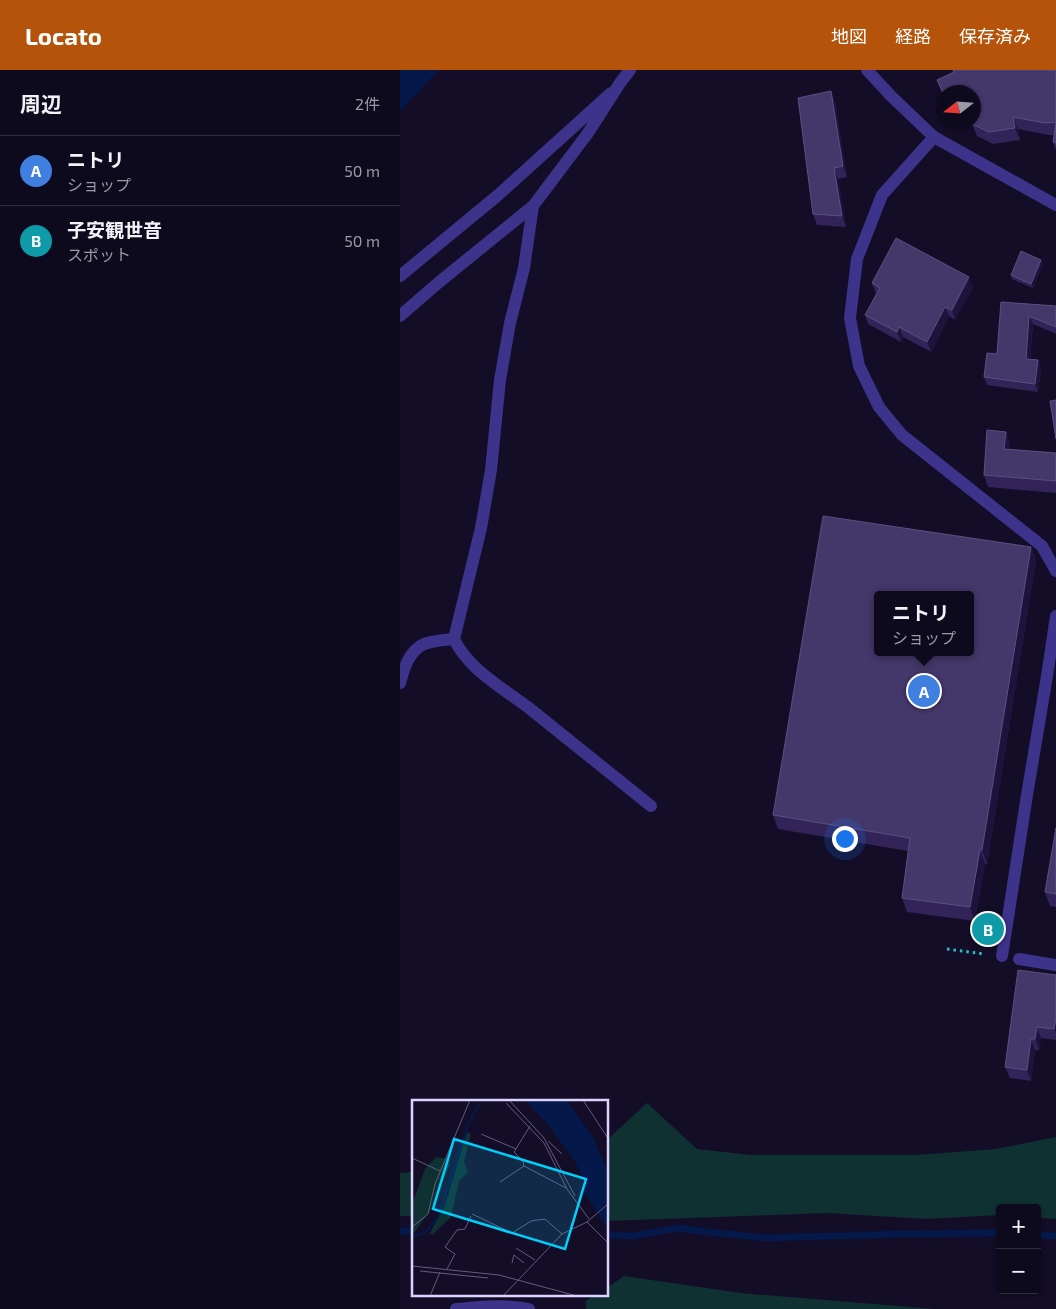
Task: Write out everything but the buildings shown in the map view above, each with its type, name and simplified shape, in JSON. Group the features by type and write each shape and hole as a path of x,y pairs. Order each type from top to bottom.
{"street":[{"path":"400,316 533,206 588,133 616,88 630,70"},
{"path":"867,70 934,137 1056,205"},
{"path":"400,276 497,196 616,88"},
{"path":"934,137 882,195 857,259 850,318 859,366 879,407 902,435 1042,546 1056,571"},
{"path":"533,206 524,268 510,322 500,380 491,470 482,528 454,639 458,647 476,668 651,806"},
{"path":"1002,956 1048,676 1056,616"},
{"path":"400,683 404,668 411,656 423,645 454,639"},
{"path":"1019,959 1056,965"},
{"path":"456,1309 519,1307 529,1309"}],"path":[{"path":"947,948 1002,956"}],"green space":[{"path":"647,1103 697,1149 751,1155 916,1155 996,1149 1056,1137 1056,1219 1041,1218 1041,1204 996,1204 996,1215 926,1219 828,1213 609,1221 609,1138"},
{"path":"412,1172 412,1216 400,1216 400,1173"},
{"path":"624,1276 741,1293 935,1309 586,1309 586,1301 593,1296 609,1296 609,1286"}],"water":[{"path":"400,70 439,70 400,111"}],"waterway":[{"path":"609,1235 634,1236 677,1228 766,1238 996,1233"},
{"path":"400,1231 412,1231"},
{"path":"1041,1235 1056,1236"}],"place":[{"name":"ニトリ","path":"924,691"},
{"name":"子安観世音","path":"988,929"}]}
